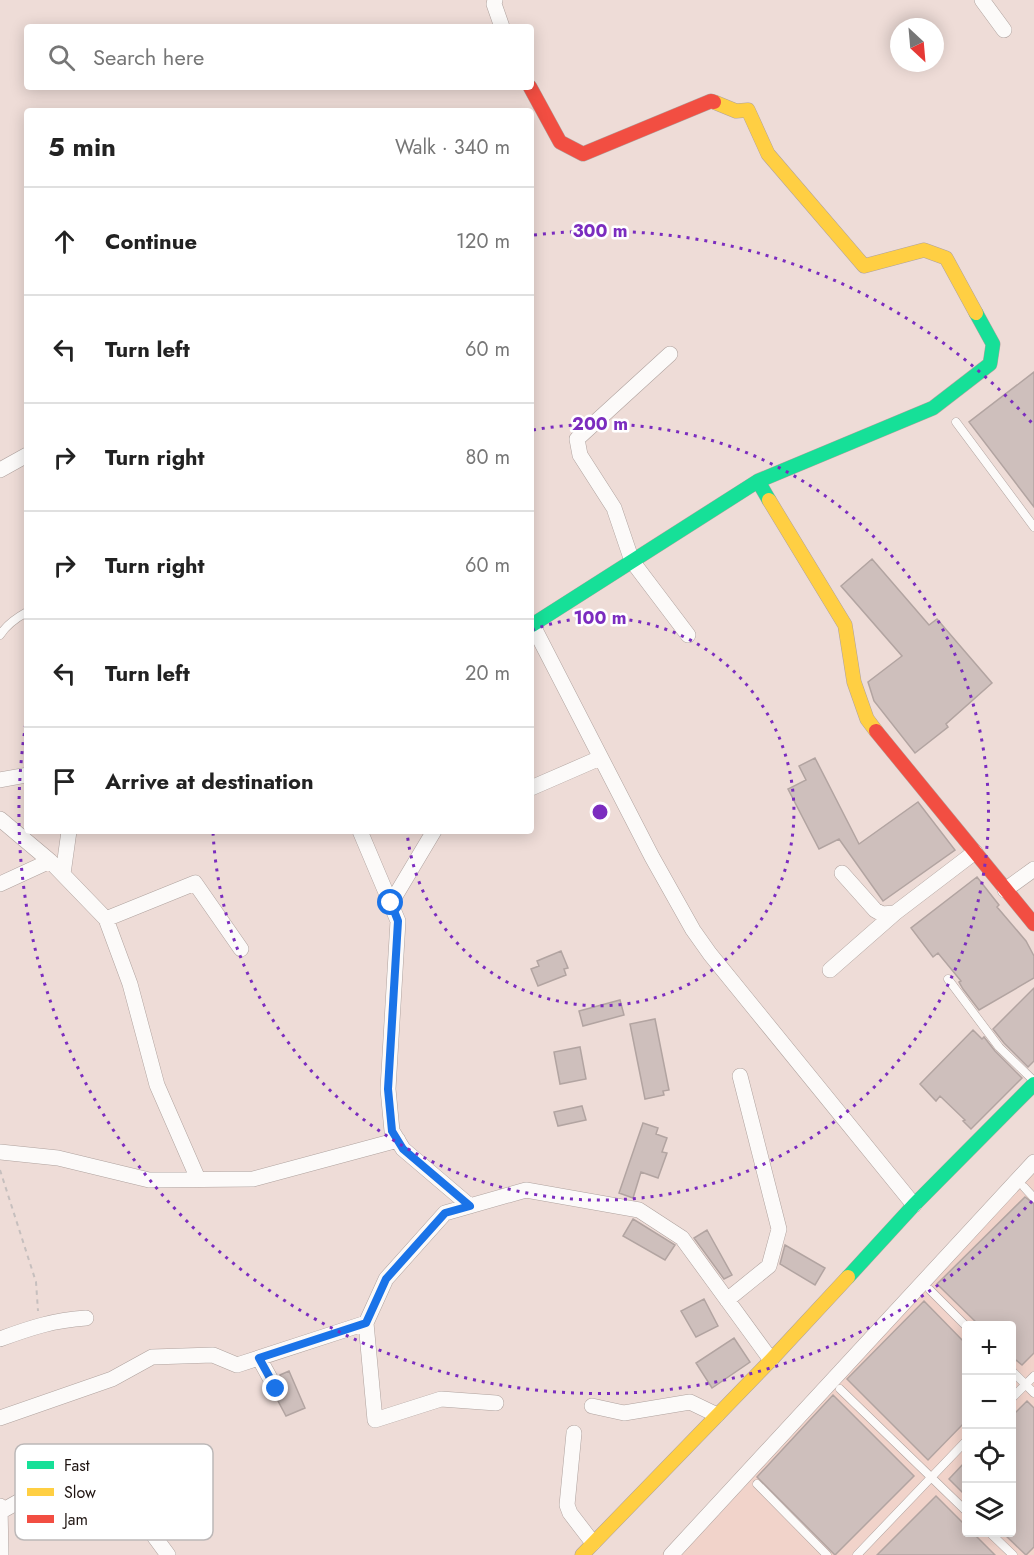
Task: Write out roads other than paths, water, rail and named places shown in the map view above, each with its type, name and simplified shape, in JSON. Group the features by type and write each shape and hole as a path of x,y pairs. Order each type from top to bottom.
{"street":[{"path":"495,0 494,4 501,24"},
{"path":"982,0 1004,30"},
{"path":"532,90 560,142 583,154 711,101 736,111 748,110 768,154 864,266 924,250 946,258 993,344 990,364 933,408 758,481 534,622"},
{"path":"670,354 577,439 580,455 614,508 632,561 688,635"},
{"path":"0,470 24,457"},
{"path":"758,481 845,625 854,682 867,719 1034,924"},
{"path":"534,627 652,857 698,938 914,1205"},
{"path":"534,787 600,758"},
{"path":"0,780 24,775"},
{"path":"0,819 50,861 106,919 130,984 157,1085 198,1179"},
{"path":"63,874 69,834"},
{"path":"361,834 398,921 388,1089 392,1131 403,1149 470,1206"},
{"path":"391,903 432,834"},
{"path":"830,970 895,913 975,852"},
{"path":"0,884 50,861"},
{"path":"1005,890 1034,869"},
{"path":"842,873 874,910 882,914 895,913"},
{"path":"106,919 195,883 241,949"},
{"path":"727,1300 769,1266 780,1229 740,1076"},
{"path":"582,1555 771,1360 914,1205 1034,1083"},
{"path":"0,1152 58,1158 149,1179 253,1179 398,1140"},
{"path":"671,1555 1034,1162"},
{"path":"496,1403 441,1399 375,1420 366,1323 386,1279 445,1213 526,1190 639,1209 682,1238 771,1360"},
{"path":"0,1340 39,1324 62,1319 86,1318"},
{"path":"0,1418 112,1379 152,1357 213,1355 237,1365 366,1323"},
{"path":"259,1358 276,1389"},
{"path":"592,1406 624,1413 690,1402 717,1415"},
{"path":"574,1433 567,1505 570,1513 593,1543"},
{"path":"1,1555 0,1510 15,1502"},
{"path":"157,1540 168,1555"}],"lane":[{"path":"956,422 1034,527"},
{"path":"0,635 4,627 24,614"},
{"path":"948,979 999,1047 1034,1083"},
{"path":"1024,1187 1034,1198"},
{"path":"930,1290 962,1322"},
{"path":"1015,1375 1034,1393"},
{"path":"1016,1393 1034,1376"},
{"path":"840,1389 962,1507"},
{"path":"857,1555 962,1445"},
{"path":"757,1484 827,1555"},
{"path":"993,1537 1013,1555"}]}
